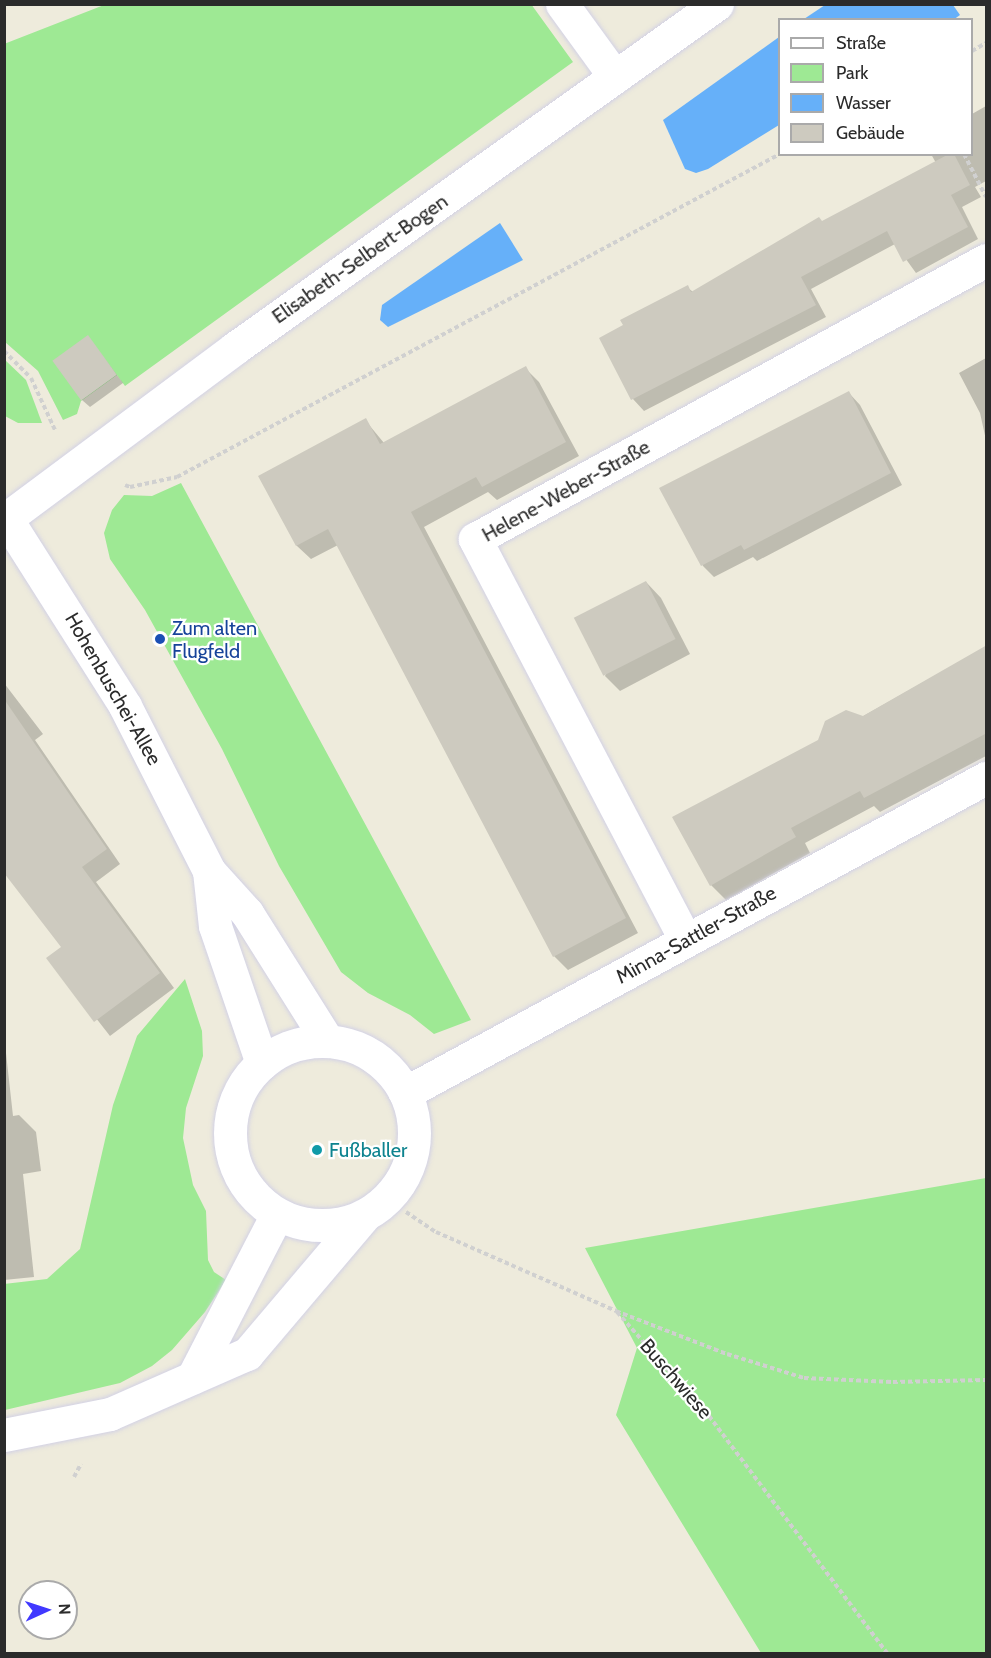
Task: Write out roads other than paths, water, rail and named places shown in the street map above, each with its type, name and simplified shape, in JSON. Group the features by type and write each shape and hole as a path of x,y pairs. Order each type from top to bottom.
{"street":[{"path":"562,4 615,77"},
{"name":"Elisabeth-Selbert-Bogen","path":"6,517 81,465 235,348 717,4"},
{"name":"Helene-Weber-Straße","path":"685,939 475,539 987,260"},
{"name":"Hohenbuschei-Allee","path":"6,517 125,706 209,871 247,913 327,1040"},
{"name":"Minna-Sattler-Straße","path":"405,1093 685,939 987,778"},
{"name":"Hohenbuschei-Allee","path":"209,871 215,926 262,1063"},
{"path":"4,1435 110,1414 247,1354 405,1176 414,1147 413,1118 405,1093 385,1064 358,1047 327,1040 296,1043 262,1063 245,1080 232,1109 229,1140 237,1171 254,1196 277,1214 305,1225 335,1226 375,1208"},
{"path":"193,1377 277,1214"}],"water":[{"path":"825,5 953,5 960,15 956,18 806,18"},
{"path":"778,38 778,126 708,169 696,173 685,169 663,120"},
{"path":"500,223 523,260 388,327 380,320 382,305"}],"place":[{"name":"Zum alten Flugfeld","path":"160,639"},
{"name":"Fußballer","path":"317,1150"}]}
